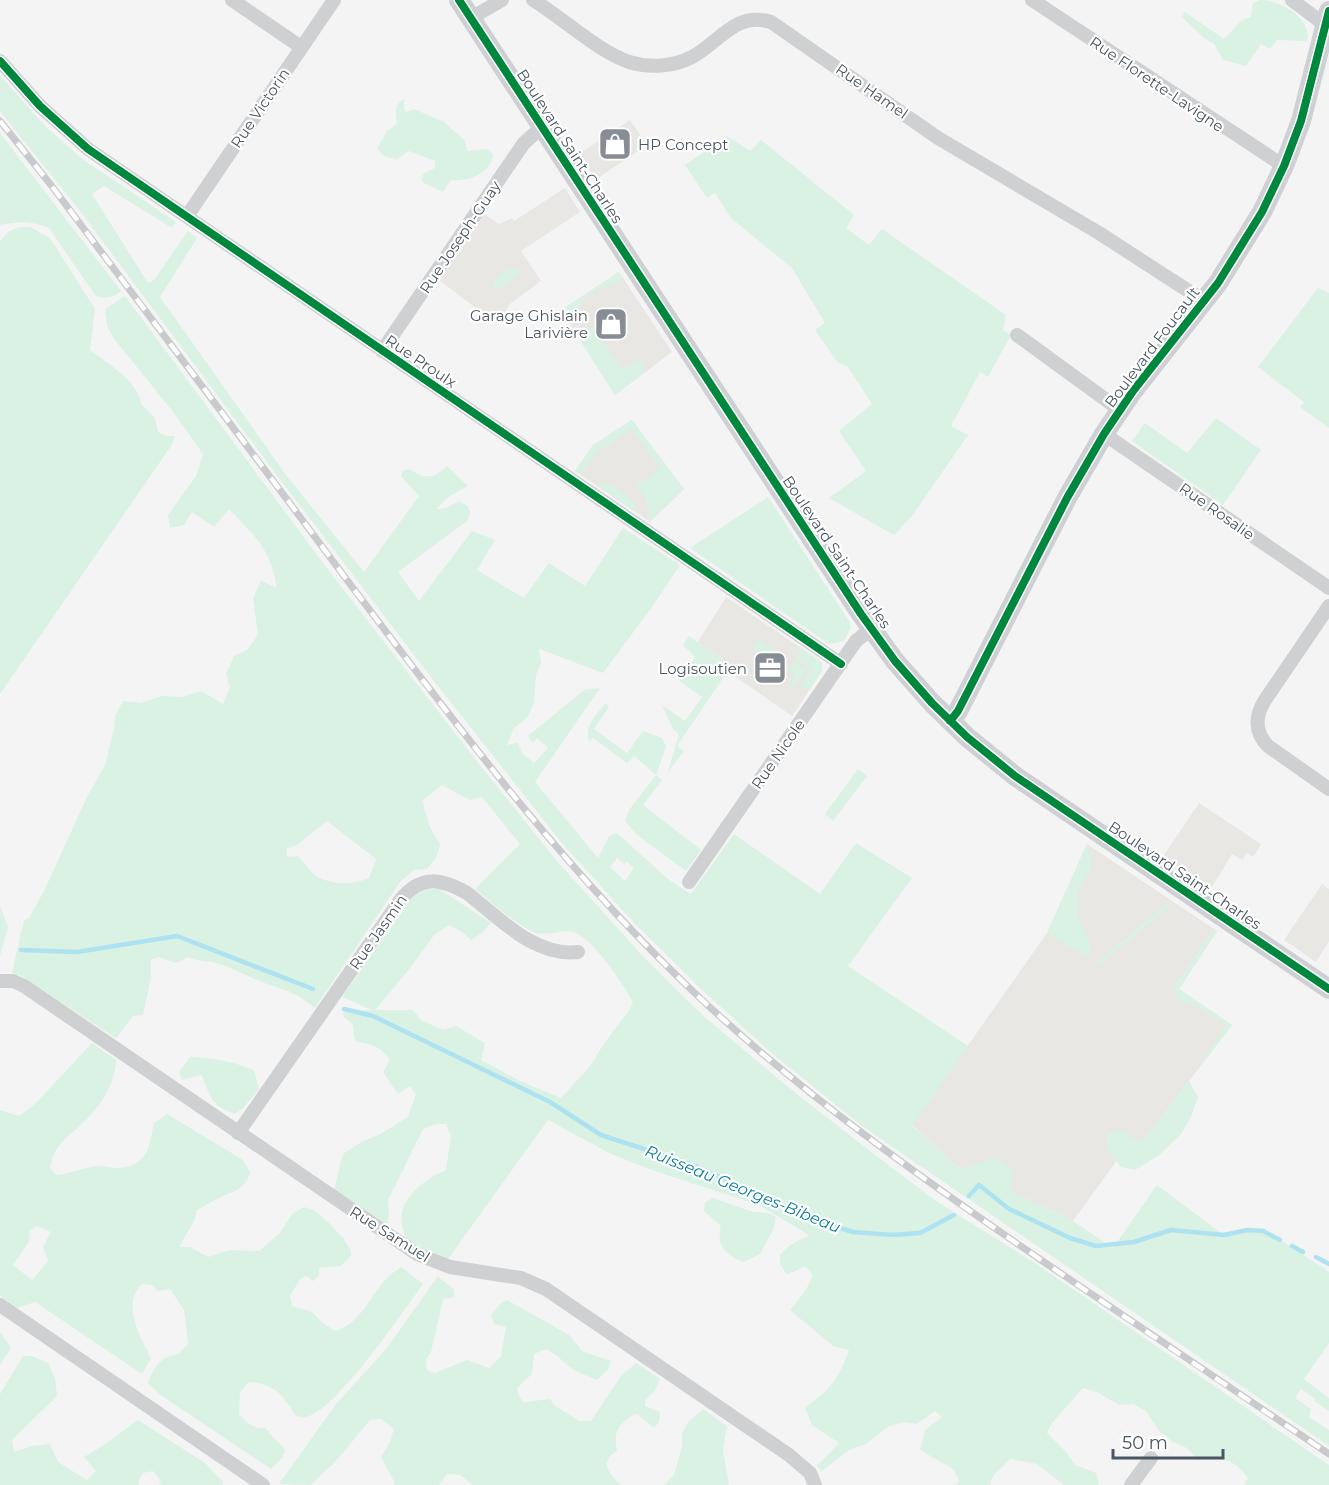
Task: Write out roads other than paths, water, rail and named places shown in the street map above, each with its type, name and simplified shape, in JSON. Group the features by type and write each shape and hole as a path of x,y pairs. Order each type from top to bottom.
{"street":[{"path":"232,0 301,47"},
{"name":"Rue Victorin","path":"187,216 334,0"},
{"name":"Boulevard Saint-Charles","path":"459,0 871,629 907,675 950,721 1015,776 1329,989"},
{"path":"471,18 502,0"},
{"name":"Rue Hamel","path":"533,0 616,56 629,62 652,66 692,57 742,21 762,19 771,22 938,138 1099,233 1204,302"},
{"name":"Rue Florette-Lavigne","path":"1032,0 1284,166"},
{"path":"1292,0 1328,21"},
{"name":"Boulevard Foucault","path":"950,721 958,711 1067,498 1104,434 1204,302 1254,227 1284,166 1304,111 1328,21"},
{"name":"Rue Proulx","path":"0,62 40,106 77,140 841,664"},
{"name":"Rue Joseph-Guay","path":"382,351 524,143 542,128"},
{"path":"1017,335 1120,410"},
{"name":"Rue Rosalie","path":"1104,434 1329,588"},
{"path":"1329,606 1265,700 1258,713 1257,725 1260,737 1273,751 1329,789"},
{"name":"Rue Nicole","path":"689,882 856,641 871,629"},
{"name":"Rue Jasmin","path":"238,1133 401,899 409,889 420,882 432,881 467,893 537,945 559,952 578,952"},
{"name":"Rue Samuel","path":"0,981 13,981 24,986 417,1254 450,1267 521,1278 546,1289 789,1455 810,1473 815,1485"},
{"path":"0,1305 258,1484"},
{"path":"1131,1485 1151,1458"}],"waterway":[{"name":"Ruisseau Georges-Bibeau","path":"21,950 77,952 177,936 313,989"},
{"name":"Ruisseau Georges-Bibeau","path":"344,1009 373,1016 550,1102 601,1135 693,1165 818,1221 853,1232 893,1235 920,1233 954,1215"},
{"name":"Ruisseau Georges-Bibeau","path":"969,1196 979,1185 1009,1209 1070,1238 1096,1246 1134,1242 1171,1230 1224,1235 1247,1230 1263,1231 1280,1240"},
{"name":"Ruisseau Georges-Bibeau","path":"1292,1246 1303,1252"},
{"name":"Ruisseau Georges-Bibeau","path":"1316,1257 1329,1264"}],"railway":[{"path":"0,121 51,185 472,744 559,850 652,951 741,1035 866,1136 1041,1260 1329,1454"}],"place":[{"name":"HP Concept","path":"615,144"},
{"name":"Garage Ghislain Larivière","path":"611,324"},
{"name":"Logisoutien","path":"770,668"}]}
